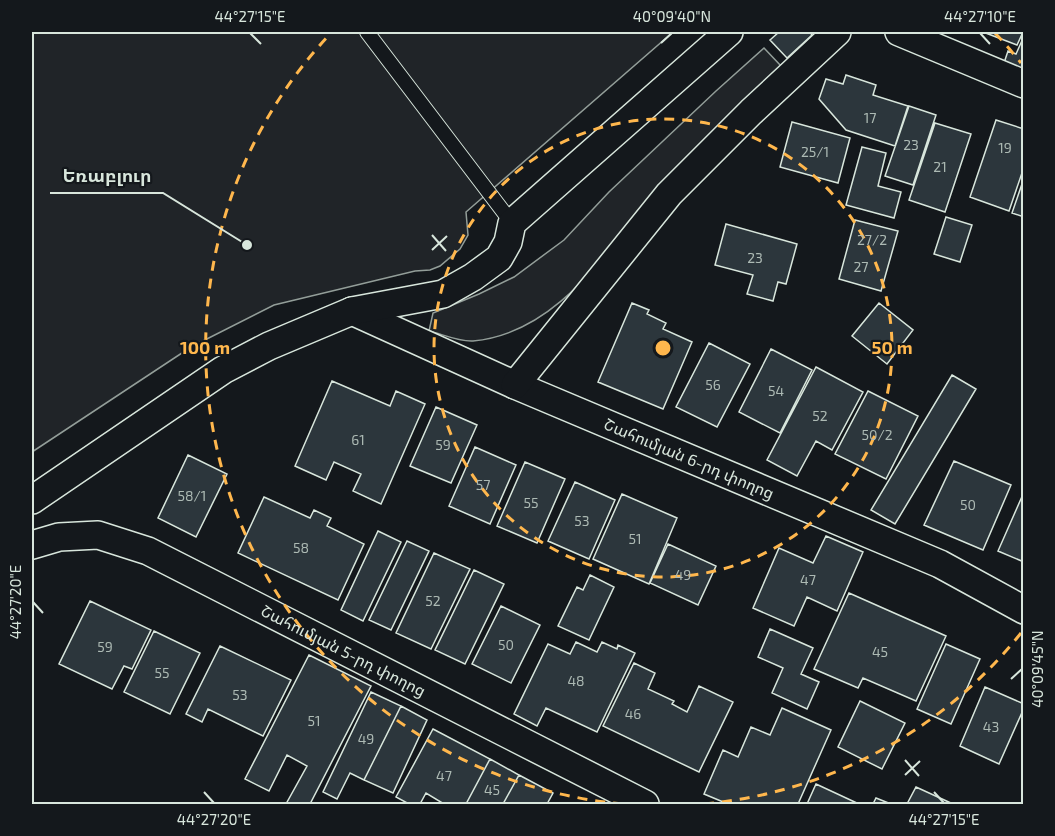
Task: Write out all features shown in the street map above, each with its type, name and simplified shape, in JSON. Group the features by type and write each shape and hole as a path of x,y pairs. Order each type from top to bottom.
{"street":[{"path":"32,500 223,370 269,346 352,311 443,294 473,277 500,258 508,242 512,223 729,32"},
{"path":"515,386 669,194 750,112 837,32"},
{"path":"906,33 1023,84"},
{"name":"Շահումյան 6-րդ փողոց","path":"352,311 515,386 940,564 1023,610"},
{"name":"Շահումյան 5-րդ փողոց","path":"32,545 59,537 98,535 148,551 645,804"}],"lane":[{"path":"367,32 512,223"}],"shaded area":[{"path":"32,32 673,32 466,212 468,235 460,249 440,266 274,305 191,347 32,452"},
{"path":"764,48 781,66 704,142 660,190 601,261 556,305 531,322 504,335 468,341 429,331 433,313 514,277 564,240 609,192"}],"building":[{"path":"779,32 810,32 812,35 787,58 770,40"},
{"path":"983,32 1023,32 1017,45"},
{"path":"1024,36 1024,74 1003,66 1008,51 1016,54"},
{"path":"846,75 876,85 873,95 908,106 895,146 846,130 819,99 826,79 843,84"},
{"path":"909,106 936,115 913,185 885,176"},
{"path":"996,120 1024,129 1024,167 1009,211 970,197"},
{"path":"792,122 850,138 838,183 780,167"},
{"path":"935,123 971,134 945,212 909,200"},
{"path":"862,147 886,153 878,186 901,192 894,218 846,205"},
{"path":"1024,178 1024,217 1012,213"},
{"path":"946,217 972,225 960,262 934,254"},
{"path":"855,220 898,231 881,291 839,279"},
{"path":"726,224 797,244 786,284 778,282 773,301 747,294 753,275 715,265"},
{"path":"632,303 649,310 647,314 666,323 663,329 692,342 663,409 598,382"},
{"path":"879,303 913,330 887,364 852,336"},
{"path":"709,343 750,364 717,427 676,407"},
{"path":"771,349 812,370 780,433 739,412"},
{"path":"816,367 863,392 832,450 816,441 797,476 767,460"},
{"path":"952,375 976,389 895,524 871,510"},
{"path":"332,381 390,406 396,391 425,404 381,504 353,491 361,474 334,462 326,480 295,466"},
{"path":"868,391 918,416 886,479 835,454"},
{"path":"436,407 477,425 451,483 410,466"},
{"path":"475,447 516,465 490,524 449,506"},
{"path":"188,455 227,474 196,537 158,518"},
{"path":"954,461 1011,485 983,550 924,525"},
{"path":"525,462 565,479 537,543 497,526"},
{"path":"575,482 615,500 589,559 548,541"},
{"path":"1024,492 1024,562 998,551"},
{"path":"622,494 677,518 649,584 593,559"},
{"path":"264,497 310,518 314,510 331,518 327,526 364,544 338,600 238,553"},
{"path":"378,531 401,542 363,621 341,610"},
{"path":"826,536 863,552 837,611 807,597 794,626 753,608 779,548 813,563"},
{"path":"407,541 429,551 391,630 369,620"},
{"path":"668,544 716,566 698,605 650,583"},
{"path":"434,553 470,569 431,649 396,633"},
{"path":"474,570 504,584 465,664 435,650"},
{"path":"590,575 614,587 589,640 558,626 577,587 583,590"},
{"path":"849,593 946,636 916,701 863,678 858,688 814,669"},
{"path":"90,601 151,630 132,669 124,666 112,689 59,664"},
{"path":"501,606 540,625 511,683 472,664"},
{"path":"770,629 813,648 801,674 819,682 807,709 772,693 783,668 758,657"},
{"path":"154,631 200,653 170,714 124,692"},
{"path":"576,642 597,652 602,642 617,649 618,645 635,653 597,732 546,708 537,726 514,714 548,644 570,654"},
{"path":"946,644 980,659 951,724 917,709"},
{"path":"220,646 291,680 263,736 208,709 202,722 186,714"},
{"path":"309,655 371,686 310,804 286,804 307,766 287,755 269,791 245,779"},
{"path":"634,663 655,673 648,689 674,701 672,704 687,712 699,686 733,702 699,772 603,726"},
{"path":"985,687 1024,704 999,764 960,746"},
{"path":"371,692 401,706 364,780 350,773 337,799 323,792"},
{"path":"860,701 905,723 882,769 838,747"},
{"path":"401,706 427,720 393,793 364,780"},
{"path":"782,708 831,730 798,804 728,804 704,794 723,750 738,757 751,727 770,735"},
{"path":"433,729 490,759 466,804 444,804 426,793 420,804 409,804 396,797"},
{"path":"490,759 519,775 503,804 466,804"},
{"path":"519,775 553,793 547,804 503,804"},
{"path":"816,784 859,804 807,804"},
{"path":"916,787 953,804 907,804"},
{"path":"876,798 891,804 873,804"}],"place":[{"name":"Եռաբլուր","path":"247,245"}]}
